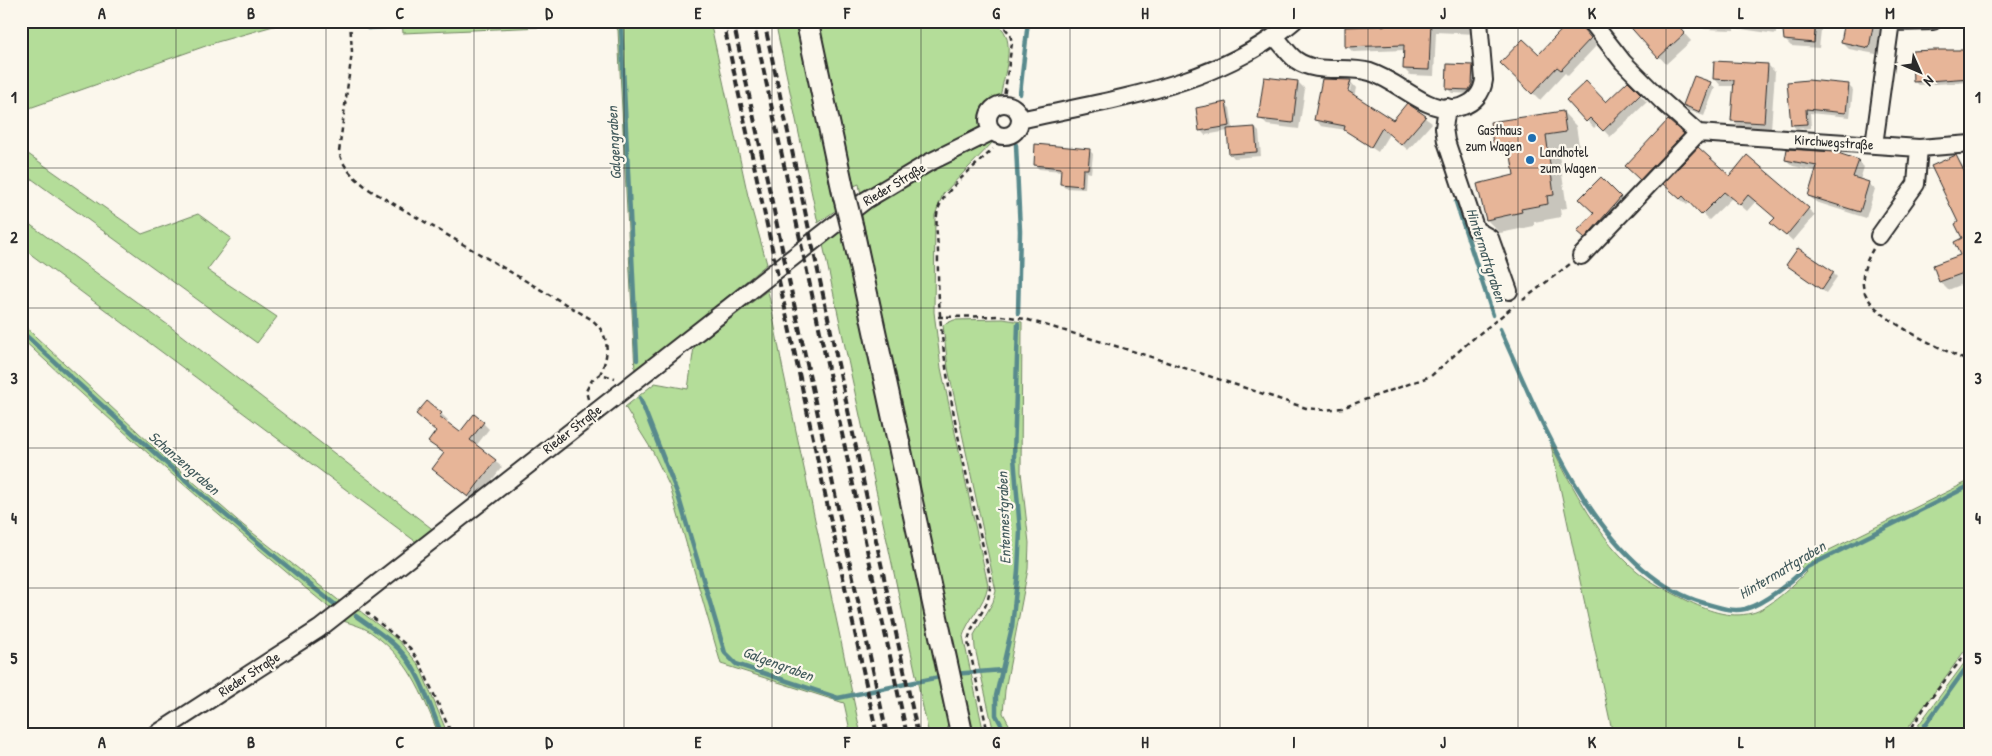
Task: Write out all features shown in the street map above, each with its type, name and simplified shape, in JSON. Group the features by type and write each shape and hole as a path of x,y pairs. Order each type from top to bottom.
{"main road":[{"path":"807,21 962,735"}],"street":[{"name":"Rieder Straße","path":"155,735 318,629 354,602 594,411 866,200 928,163 996,133 1014,132 1020,120 1205,75 1275,37 1294,21"},
{"path":"1275,37 1294,59 1308,67 1349,67 1371,73 1398,85 1430,104 1447,107 1465,106 1479,97 1482,89 1479,21"},
{"path":"1580,256 1698,133 1662,101 1630,68 1590,21"},
{"path":"1874,145 1891,21 1933,21"},
{"path":"996,133 989,123 990,113 1003,104 1013,107 1020,120"},
{"path":"1447,107 1444,128 1446,141 1476,230 1490,238 1509,292"},
{"name":"Kirchwegstraße","path":"1698,133 1919,148 1971,144"},
{"path":"1879,236 1916,184 1919,148"}],"path":[{"path":"350,21 352,52 339,152 342,163 351,175 370,190 600,326 607,342 607,361 600,374 592,380 586,391 588,402 594,411"},
{"path":"888,21 916,21"},
{"path":"999,21 1010,34 1012,43 1003,104"},
{"path":"991,735 987,729 968,642 970,632 988,604 991,591 990,577 950,399 938,316 938,208 946,196 998,145 996,133"},
{"path":"1879,236 1864,266 1864,292 1887,319 1971,363"},
{"path":"938,316 1001,316 1025,319 1139,353 1306,408 1325,410 1342,408 1431,376 1469,342 1580,256"},
{"path":"600,374 611,375 625,387"},
{"path":"354,602 410,648 420,663 452,735"},
{"path":"1907,735 1928,702 1971,647"}],"green space":[{"path":"21,21 291,21 217,42 21,111"},
{"path":"402,21 710,21 748,196 767,264 635,372 618,30 612,24 403,33"},
{"path":"775,21 798,21 836,210 818,223"},
{"path":"817,21 880,21 886,25 998,25 1004,31 1008,49 1008,59 1000,98 991,102 986,108 982,125 861,195 859,184 854,186"},
{"path":"994,141 943,194 935,215 934,312 941,368 988,585 986,593 963,636 983,729 987,735 972,735 880,309 861,210 909,180"},
{"path":"21,149 142,234 198,214 231,238 207,270 277,317 257,343 21,171"},
{"path":"21,218 168,325 435,531 419,544 21,247"},
{"path":"841,227 952,735 929,735 822,240"},
{"path":"768,290 783,370 861,735 851,735 844,703 721,664 670,487 653,452 625,407 655,383 688,389 694,347"},
{"path":"1003,319 1022,322 1021,472 1029,543 1028,569 1005,690 1003,713 1011,728 1019,735 995,735 975,648 974,635 993,602 996,591 948,368 943,325 954,320"},
{"path":"21,323 166,458 244,526 342,603 332,610 174,476 21,338"},
{"path":"1551,445 1588,513 1611,545 1624,559 1660,587 1710,610 1735,615 1758,611 1780,596 1806,572 1799,565 1971,480 1971,642 1903,735 1613,735"},
{"path":"355,610 360,611 399,641 419,665 448,735 439,735 413,677 395,653 369,631 340,620"},
{"path":"1971,654 1971,735 1911,735"}],"building":[{"path":"1402,21 1431,21 1429,70 1403,69 1404,45 1345,47 1345,27 1402,25"},
{"path":"1570,21 1576,21 1591,38 1561,70 1557,67 1532,94 1500,63 1523,39 1539,54"},
{"path":"1625,21 1674,21 1685,33 1658,58"},
{"path":"1782,21 1816,21 1814,43 1784,40"},
{"path":"1845,21 1874,21 1869,48 1841,42"},
{"path":"1971,50 1971,78 1913,82 1912,51"},
{"path":"1714,61 1768,64 1764,123 1731,121 1734,80 1713,79"},
{"path":"1447,64 1473,65 1472,84 1469,90 1446,89"},
{"path":"1694,76 1711,82 1700,112 1683,105"},
{"path":"1264,77 1298,81 1293,123 1258,119"},
{"path":"1322,79 1351,80 1348,91 1393,120 1407,103 1426,116 1401,145 1382,128 1371,147 1344,130 1345,126 1314,120"},
{"path":"1808,80 1849,84 1846,113 1806,109 1807,124 1791,125 1787,82"},
{"path":"1586,81 1606,102 1628,81 1641,94 1603,131 1590,118 1586,122 1566,100"},
{"path":"1226,102 1230,126 1199,131 1196,108"},
{"name":"Landhotel zum Wagen","path":"1563,111 1566,132 1546,135 1554,195 1547,196 1548,204 1521,209 1522,212 1486,220 1477,184 1514,175 1509,143 1493,145 1490,122"},
{"path":"1668,120 1684,134 1640,180 1625,166"},
{"path":"1255,127 1257,152 1229,154 1227,129"},
{"path":"1035,144 1090,149 1088,169 1083,169 1082,186 1060,184 1061,168 1034,165"},
{"path":"1698,147 1730,176 1747,155 1809,208 1786,236 1770,223 1775,218 1748,195 1740,205 1724,192 1701,215 1683,196 1680,199 1663,184"},
{"path":"1787,149 1835,152 1859,160 1853,177 1869,182 1860,212 1808,196 1817,166 1785,160"},
{"path":"1956,155 1967,177 1971,175 1971,275 1969,271 1939,282 1933,265 1960,255 1954,242 1962,238 1955,224 1958,222 1931,166"},
{"path":"1601,177 1621,197 1585,238 1577,231 1594,213 1579,199"},
{"path":"1798,248 1834,272 1822,290 1786,265"},
{"path":"427,401 442,413 439,416 460,432 474,414 484,422 470,440 496,460 468,497 432,469 444,453 428,442 436,431 416,414"}],"waterway":[{"name":"Galgengraben","path":"367,21 368,28 476,21"},
{"name":"Galgengraben","path":"520,21 621,25 637,360"},
{"name":"Entennestgraben","path":"1020,94 1028,21"},
{"name":"Entennestgraben","path":"1016,145 1020,231 1018,313"},
{"name":"Hintermattgraben","path":"1456,202 1493,315"},
{"name":"Entennestgraben","path":"1011,735 1002,726 996,715 996,696 1012,627 1018,571 1020,531 1014,457 1018,324"},
{"name":"Hintermattgraben","path":"1500,329 1555,448 1578,489 1604,527 1634,560 1667,586 1704,603 1735,610 1753,606 1778,591 1807,567 1971,485"},
{"name":"Schanzengraben","path":"21,331 215,506 337,606"},
{"name":"Galgengraben","path":"640,398 678,495 725,653 736,664 838,698 944,676"},
{"name":"Schanzengraben","path":"356,616 381,634 404,655 421,683 442,735"},
{"name":"Entennestgraben","path":"1918,735 1971,661"},
{"name":"Galgengraben","path":"954,674 1002,670"}],"railway":[{"path":"723,21 877,735"},
{"path":"733,21 887,735"},
{"path":"753,21 907,735"},
{"path":"764,21 918,735"}],"place":[{"name":"Gasthaus zum Wagen","path":"1532,138"},
{"name":"Landhotel zum Wagen","path":"1530,160"}]}
